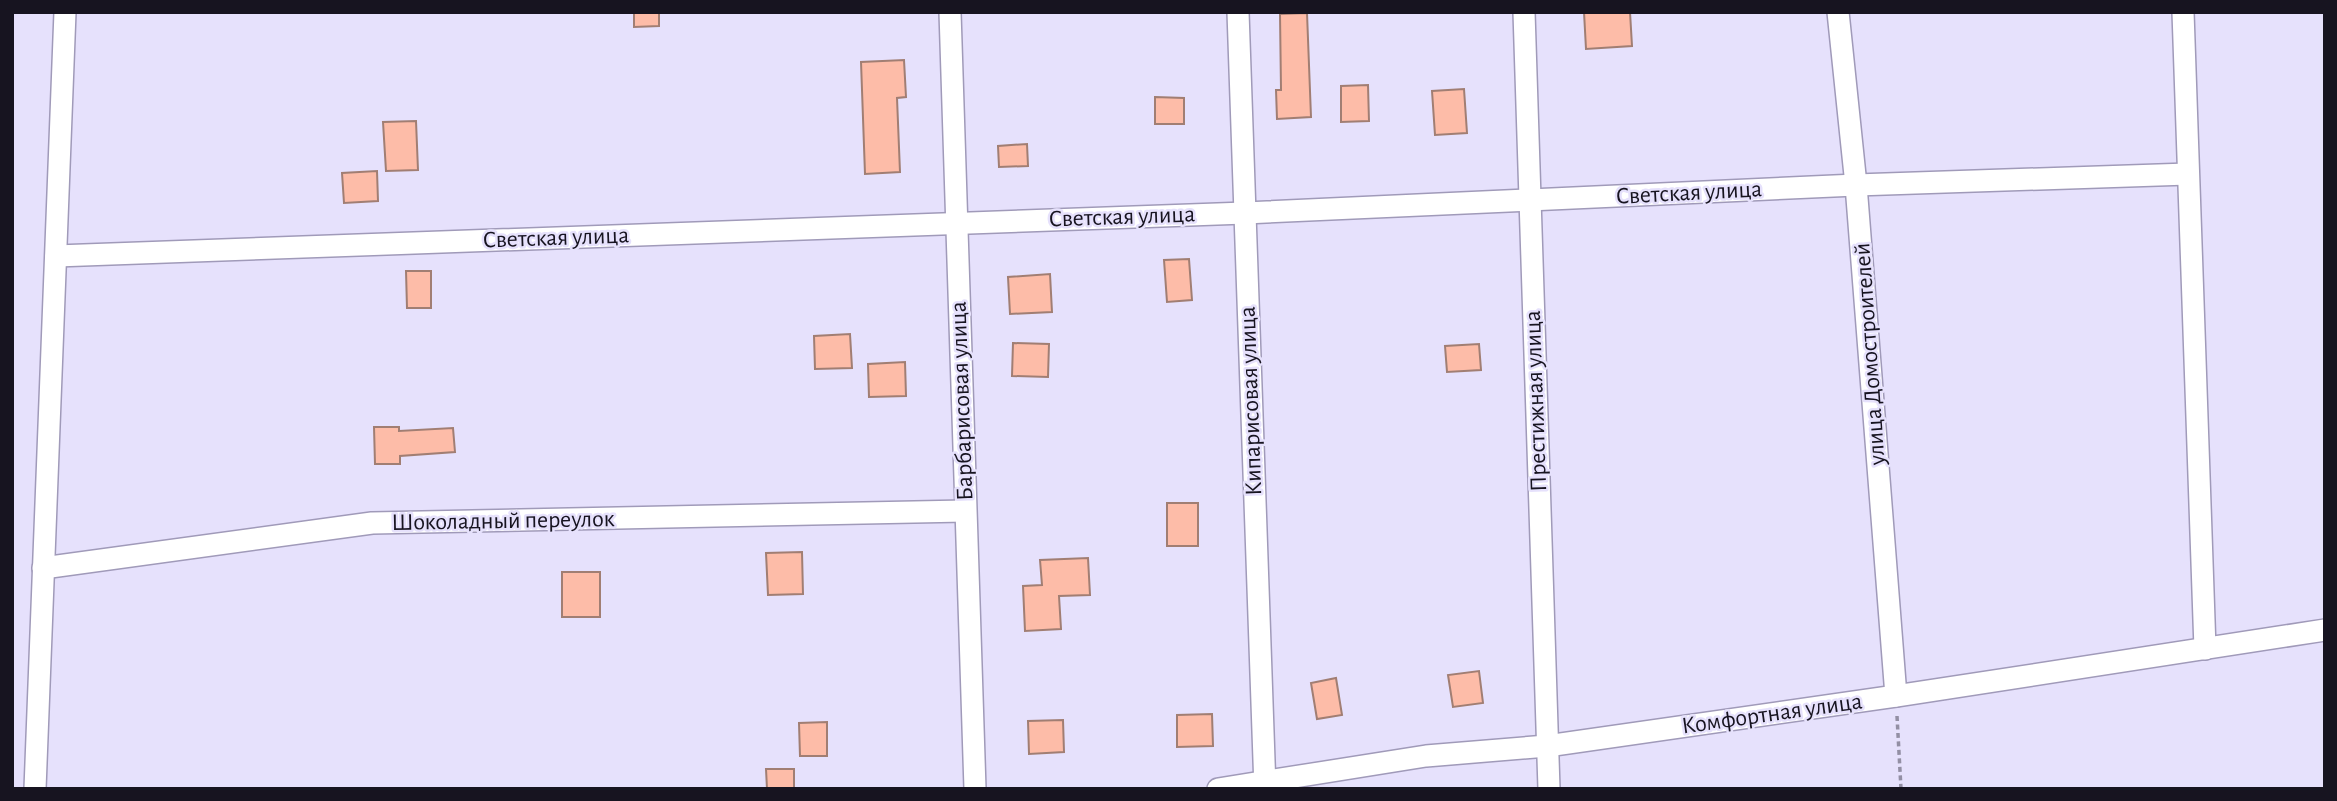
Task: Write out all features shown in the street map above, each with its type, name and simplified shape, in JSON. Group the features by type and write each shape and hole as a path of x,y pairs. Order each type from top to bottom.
{"street":[{"path":"35,789 65,12"},
{"name":"Барбарисовая улица","path":"950,12 975,789"},
{"name":"Кипарисовая улица","path":"1238,12 1265,785"},
{"name":"Престижная улица","path":"1524,12 1549,789"},
{"name":"улица Домостроителей","path":"1838,12 1856,185 1896,696"},
{"path":"2183,12 2205,649"},
{"name":"Светская улица","path":"56,256 1245,213 1856,185 2188,174"},
{"name":"Шоколадный переулок","path":"43,568 372,523 965,511"},
{"name":"Комфортная улица","path":"1218,789 1265,785 1426,756 1547,747 2325,630"}],"path":[{"path":"1896,696 1901,789"}],"building":[{"path":"634,12 659,12 659,26 634,27"},
{"path":"1584,12 1630,12 1632,46 1586,49"},
{"path":"1307,13 1311,117 1277,119 1276,90 1281,90 1280,14"},
{"path":"904,60 906,97 897,98 900,172 865,174 861,62"},
{"path":"1368,85 1369,121 1341,122 1341,86"},
{"path":"1464,89 1467,133 1435,135 1432,91"},
{"path":"1155,97 1184,98 1184,124 1155,124"},
{"path":"416,121 418,170 386,171 383,122"},
{"path":"1027,144 1028,166 999,167 998,146"},
{"path":"377,171 378,201 344,203 342,173"},
{"path":"1189,259 1192,300 1167,302 1164,260"},
{"path":"406,271 431,271 431,308 407,308"},
{"path":"1050,274 1052,312 1010,314 1008,277"},
{"path":"850,334 852,368 815,369 814,336"},
{"path":"1013,343 1049,344 1048,377 1012,376"},
{"path":"1479,344 1481,370 1447,372 1445,346"},
{"path":"905,362 906,396 869,397 868,364"},
{"path":"374,427 399,427 399,431 453,428 455,452 400,456 400,464 375,464"},
{"path":"1167,503 1198,503 1198,546 1167,546"},
{"path":"802,552 803,594 768,595 766,553"},
{"path":"1088,558 1090,595 1059,596 1061,629 1025,631 1023,586 1042,585 1040,560"},
{"path":"562,572 600,572 600,617 562,617"},
{"path":"1479,671 1483,703 1453,707 1448,675"},
{"path":"1336,678 1342,715 1317,719 1311,683"},
{"path":"1212,714 1213,746 1177,747 1177,715"},
{"path":"1063,720 1064,752 1029,754 1028,721"},
{"path":"827,722 827,756 800,756 799,723"},
{"path":"766,769 794,769 794,789 767,789"}]}
